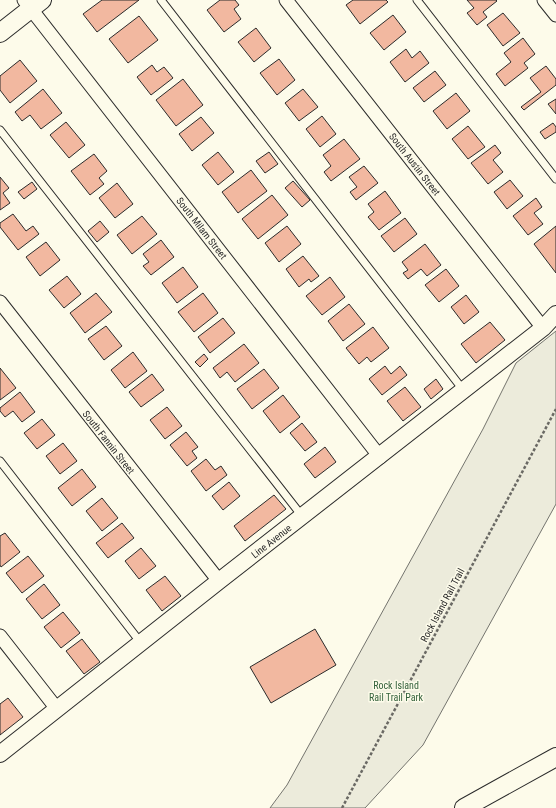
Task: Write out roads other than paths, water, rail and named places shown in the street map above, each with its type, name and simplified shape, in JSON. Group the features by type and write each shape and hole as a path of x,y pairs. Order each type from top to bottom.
{"main road":[{"path":"0,33 32,3"},
{"path":"464,808 556,757"}],"street":[{"name":"South Austin Street","path":"286,0 543,328"},
{"path":"544,0 556,16"},
{"name":"South Milam Street","path":"32,3 380,457"},
{"name":"South Fannin Street","path":"0,302 218,581"},
{"name":"Line Avenue","path":"0,754 218,581 464,391 543,328 556,314"},
{"path":"0,636 57,709"}],"lane":[{"path":"161,0 464,391"},
{"path":"417,0 556,179"},
{"path":"0,130 302,516"},
{"path":"0,461 141,643"}],"park label":[{"name":"Rock Island Rail Trail Park","path":"396,690"}]}
